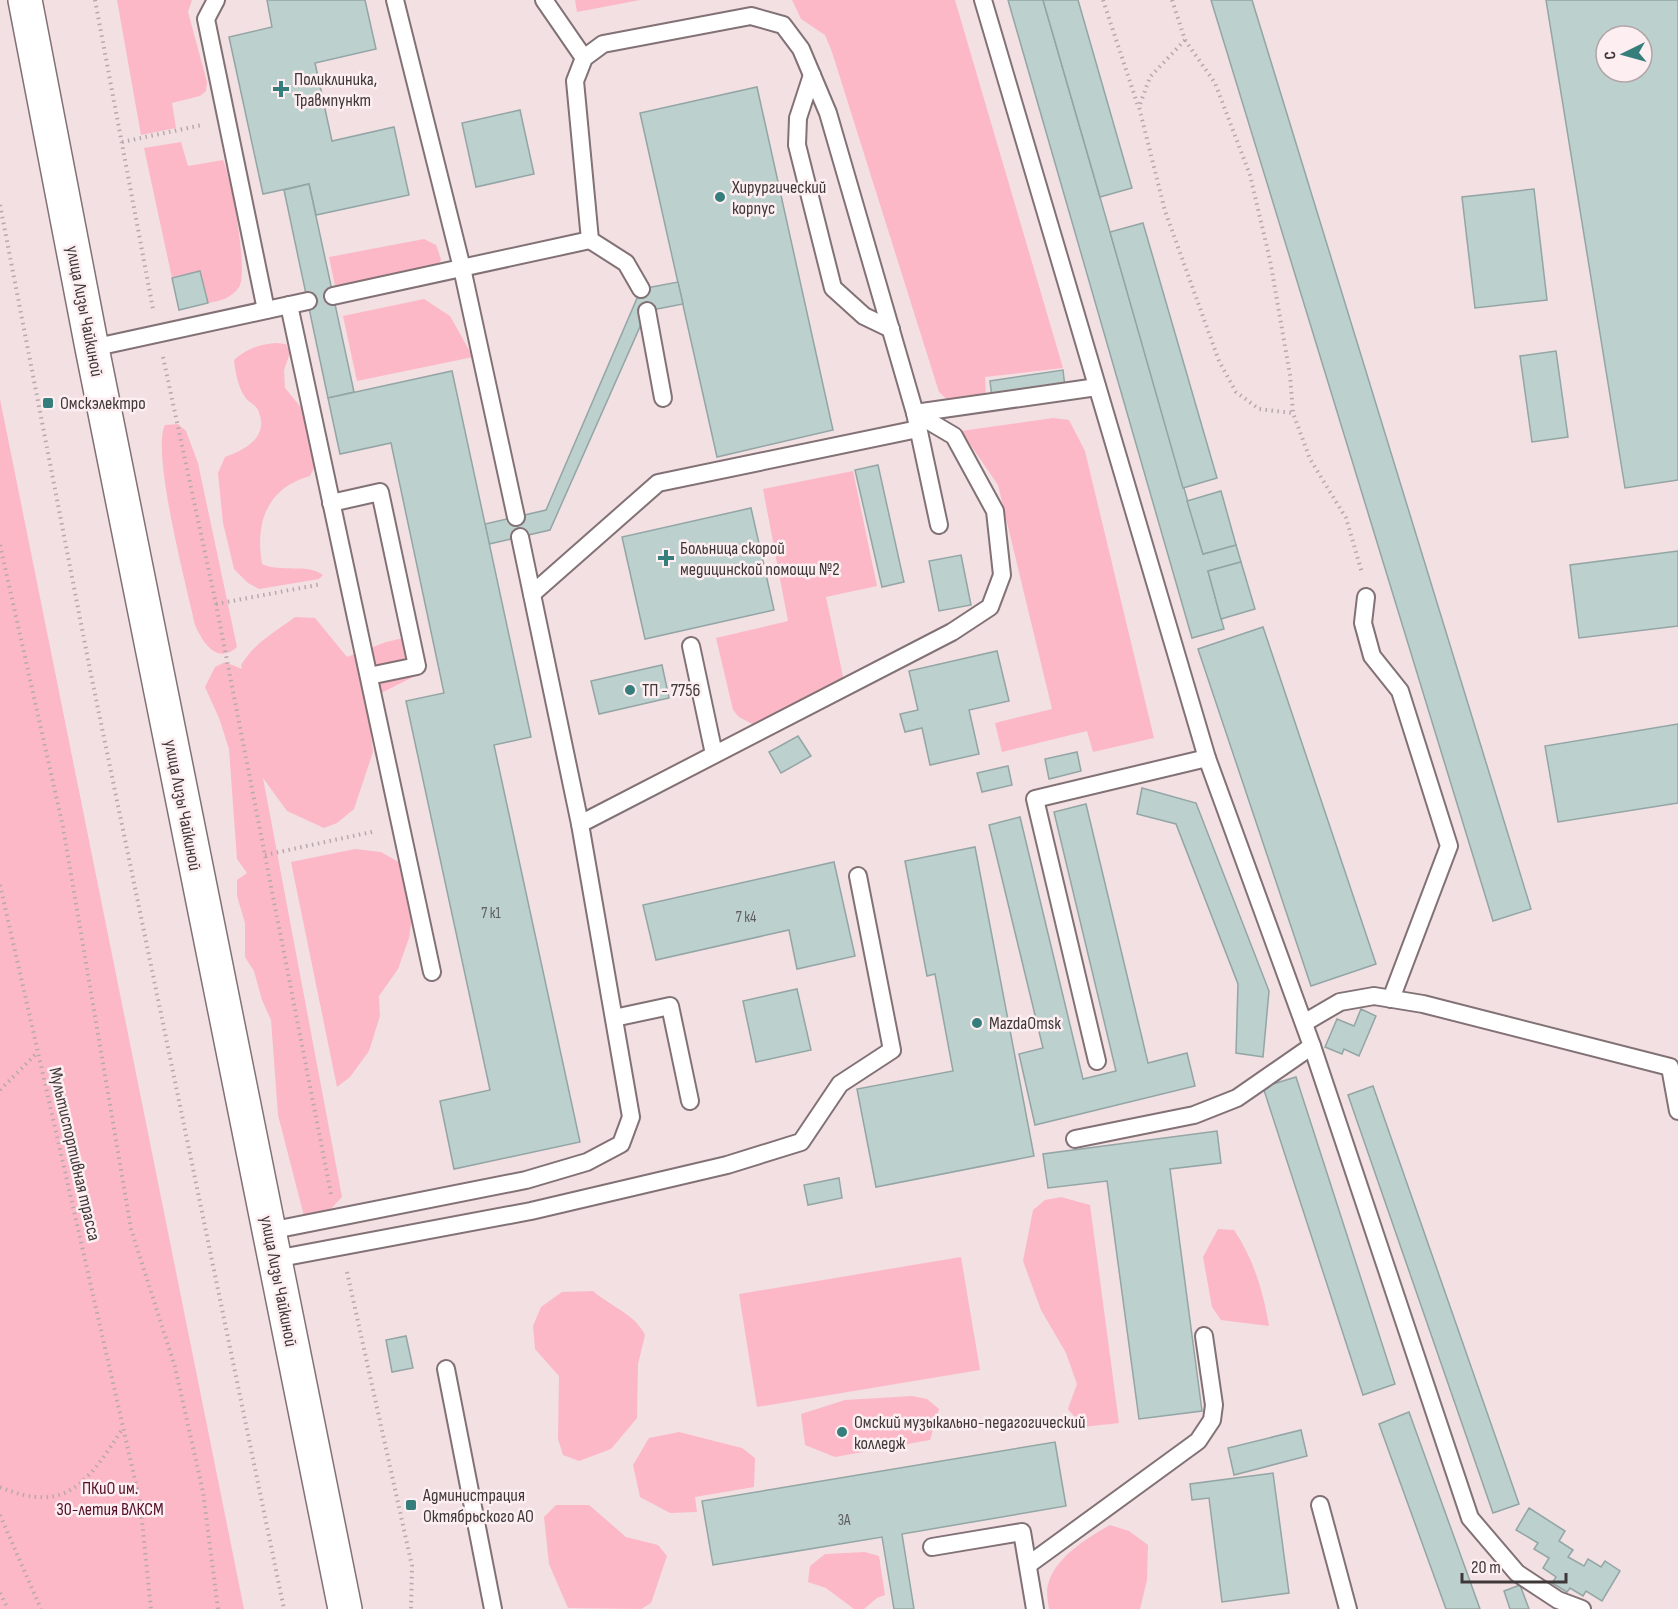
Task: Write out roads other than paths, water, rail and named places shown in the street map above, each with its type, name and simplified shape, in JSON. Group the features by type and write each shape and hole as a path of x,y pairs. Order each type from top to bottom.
{"main road":[{"name":"улица Лизы Чайкиной","path":"25,0 92,348 345,1609"}],"lane":[{"path":"216,0 206,19 266,310"},
{"path":"395,0 462,268 516,517"},
{"path":"544,0 584,58"},
{"path":"983,0 1207,758 1312,1046 1470,1518 1517,1573 1558,1600 1582,1609"},
{"path":"590,240 575,81 584,58 603,44 751,16 783,25 801,49 828,114 916,421 939,525"},
{"path":"812,75 798,118 798,145 833,288 864,316 891,329"},
{"path":"333,296 590,240 626,263 641,289"},
{"path":"92,348 308,301"},
{"path":"289,305 432,972"},
{"path":"647,311 663,398"},
{"path":"532,594 658,483 916,421 1097,387"},
{"path":"579,824 952,632 990,607 1002,575 995,511 954,436 916,421"},
{"path":"331,503 380,492 417,666 369,676"},
{"path":"272,1245 336,1219 526,1180 587,1162 621,1144 631,1117 579,824 520,537"},
{"path":"1366,597 1364,623 1372,656 1400,691 1449,846 1390,999"},
{"path":"691,646 714,754"},
{"path":"1097,1061 1035,799 1207,758"},
{"path":"272,1245 342,1247 531,1211 727,1165 801,1142 840,1084 892,1050 858,876"},
{"path":"1304,1023 1340,1002 1374,996 1423,1004 1670,1067 1678,1111"},
{"path":"614,1018 670,1006 690,1101"},
{"path":"1075,1139 1205,1111 1238,1098 1312,1046"},
{"path":"1028,1565 1198,1441 1212,1420 1214,1405 1204,1336"},
{"path":"446,1370 493,1609"},
{"path":"1320,1505 1348,1609"},
{"path":"932,1547 1022,1532 1035,1609"}],"place":[{"name":"Поликлиника, Травмпункт","path":"281,89"},
{"name":"Хирургический корпус","path":"720,197"},
{"name":"Омскэлектро","path":"48,403"},
{"name":"Больница скорой медицинской помощи №2","path":"666,558"},
{"name":"ТП - 7756","path":"630,690"},
{"name":"MazdaOmsk","path":"977,1023"},
{"name":"Омский музыкально-педагогический колледж","path":"842,1432"},
{"name":"Администрация Октябрьского АО","path":"411,1505"}],"park label":[{"name":"ПКиО им. 30-летия ВЛКСМ","path":"110,1498"}]}
